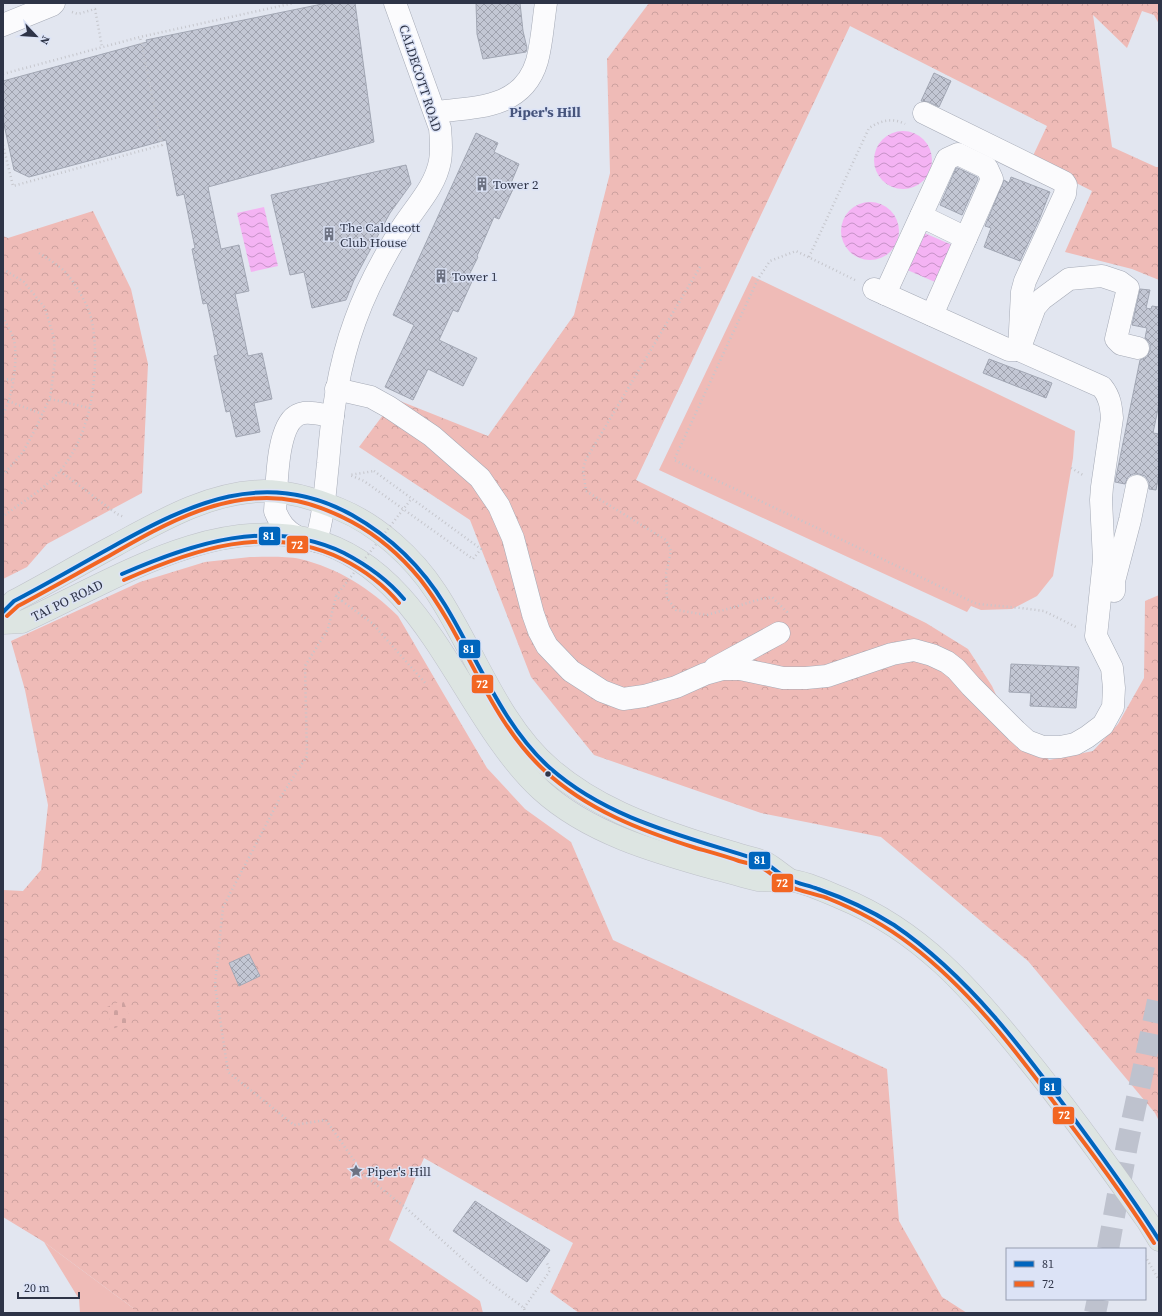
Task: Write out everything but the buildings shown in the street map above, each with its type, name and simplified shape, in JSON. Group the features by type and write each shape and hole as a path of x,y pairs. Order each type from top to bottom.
{"main road":[{"name":"TAI PO ROAD","path":"3,612 14,601 165,519 198,504 221,497 244,493 277,492 300,496 324,503 348,512 370,525 394,544 416,565 437,592 512,723 531,748 551,769 573,786 602,804 633,819 678,836 765,862 790,880"},
{"name":"TAI PO ROAD","path":"3,623 22,622 124,573 186,549 213,541 249,535 275,534 306,539 334,547 366,565 384,579 400,595 419,618 499,742 542,791 562,807 584,821 605,831 629,841 696,863 760,880 790,880"},
{"path":"790,880 843,898 871,912 904,932 933,954 957,976 1004,1030 1068,1110 1144,1216 1159,1240"}],"street":[{"path":"3,25 54,3"},
{"name":"CALDECOTT ROAD","path":"306,539 323,516 332,416 336,389 355,320 385,254 404,223 426,194 434,179 440,162 440,128 395,3"},
{"path":"435,112 494,104 506,100 517,92 526,83 533,72 537,59 546,3"},
{"path":"924,113 1064,182 1066,186 1065,194 1025,281 1022,292 1020,350"},
{"path":"932,315 992,179 987,168 958,154 947,159 921,216 880,291 932,315 1009,350 1020,350 1102,387 1109,397 1112,418 1101,500 1104,560 1096,636 1112,668"},
{"path":"921,216 966,238"},
{"path":"1020,350 1035,307 1042,298 1069,279 1102,276 1120,282 1128,288 1116,339 1120,344 1138,348"},
{"path":"336,389 371,397 389,407 432,436 480,478 499,506 513,538 533,614 539,632 547,646 571,671 602,691 623,698 644,696 676,687 705,674 779,633"},
{"path":"306,539 286,530 279,522 275,510 282,439 288,424 297,415 308,413 332,416"},
{"path":"705,674 723,669 740,669 783,678 827,676 892,654 914,650 932,655 947,662 956,669 971,686 1027,741 1043,747 1060,747 1075,744 1103,725 1113,707 1111,614 1114,581 1137,486"}],"path":[{"path":"3,74 140,37 294,3"},
{"path":"95,9 102,48"},
{"path":"3,145 13,186 163,144 140,37"},
{"path":"809,258 869,128 881,121 899,121 906,124"},
{"path":"880,291 796,251 770,261 758,279 674,460 977,604 1044,611 1096,636"},
{"path":"5,515 51,480 60,471 72,454 83,430 90,408 94,382 94,334 88,308 78,290 63,270 39,253"},
{"path":"700,266 585,461 583,470 586,491 666,540 671,552 666,574 667,598 676,610 707,615 761,599 772,598 787,612 786,624 779,633"},
{"path":"3,269 24,282 45,308 54,338 55,361 50,399 23,452 3,475"},
{"path":"3,317 14,340 15,364 14,380 3,414"},
{"path":"3,379 14,380"},
{"path":"50,399 90,408"},
{"path":"8,401 42,414"},
{"path":"60,471 117,514"},
{"path":"374,471 412,498 481,549 473,559 364,481 350,475 374,471"},
{"path":"412,498 336,596 328,629 305,666 307,756 280,798 223,907 215,985 228,1072 294,1125 326,1120 365,1176 405,1207 485,1279 524,1308 526,1313"},
{"path":"336,596 372,623 428,685"},
{"path":"1146,1258 1159,1280"},
{"path":"524,1308 550,1270 547,1263"}],"green space":[{"path":"649,3 1159,3 1159,24 1154,15 1142,11 1127,48 1093,15 1112,147 1159,167 1159,280 1132,269 1065,252 1092,191 1031,160 1047,126 850,26 636,480 926,623 968,649 992,686 1003,710 1025,729 1049,760 1093,751 1118,724 1144,678 1145,601 1159,595 1159,1121 1155,1113 1028,961 881,837 761,813 594,755 531,677 470,520 359,447 395,399 488,436 574,315 610,173 607,59"},
{"path":"93,211 131,289 148,364 142,493 47,544 27,567 3,579 3,236 8,238"},
{"path":"752,276 1075,431 1073,458 1053,576 1037,596 1012,609 981,610 971,606 967,612 659,470"},
{"path":"250,557 294,558 328,568 365,588 398,616 487,768 525,809 571,842 613,940 887,1069 899,1221 942,1297 967,1313 579,1313 550,1292 573,1243 424,1158 389,1240 480,1301 483,1313 133,1313 133,1308 44,1242 3,1217 3,890 23,891 41,870 48,805 25,690 11,641 140,582 205,562"},
{"path":"123,1000 132,1022 112,1029 107,1007"},
{"path":"44,1242 133,1308 133,1313 80,1313 79,1299"}],"water":[{"path":"903,131 914,133 927,144 930,149 932,160 930,171 919,184 914,187 903,189 892,187 879,176 876,171 874,160 876,149 887,136 892,133"},
{"path":"870,202 881,204 894,215 897,220 899,231 897,242 886,255 881,258 870,260 859,258 846,247 843,242 841,231 843,220 854,207 859,204"},
{"path":"264,207 278,266 251,272 237,213"},
{"path":"922,232 952,245 935,282 905,269"}],"tunnel":[{"path":"1108,1248 1127,1145 1159,996"},
{"path":"1095,1313 1098,1300"}],"transit line":[{"name":"81","path":"3,612 14,601 141,531 200,505 229,496 259,492 289,494 320,501 352,515 380,533 392,543 426,578 445,605 504,712 518,732 533,751 550,768 573,786 598,802 624,814 679,835 762,861 792,881 828,893 876,914 921,945 947,967 994,1017 1037,1070 1120,1181 1159,1240"},
{"name":"72","path":"7,616 18,606 176,520 223,504 247,499 272,498 297,501 339,515 352,522 389,547 420,579 437,602 508,728 525,750 561,785 597,808 616,818 696,848 757,866 764,869 784,884 827,898 870,918 911,945 934,964 978,1007 1018,1054 1135,1213 1154,1243"},
{"name":"81","path":"122,574 204,544 232,538 260,536 288,537 316,542 344,553 361,562 391,585 404,599"},
{"name":"72","path":"124,580 204,550 232,544 259,542 287,543 314,548 350,563 380,584 399,603"}],"place":[{"name":"Tower 2","path":"482,184"},
{"name":"The Caldecott Club House","path":"329,234"},
{"name":"Tower 1","path":"441,276"},
{"name":"Piper's Hill","path":"356,1171"}],"district":[{"name":"Piper's Hill","path":"545,112"}]}
